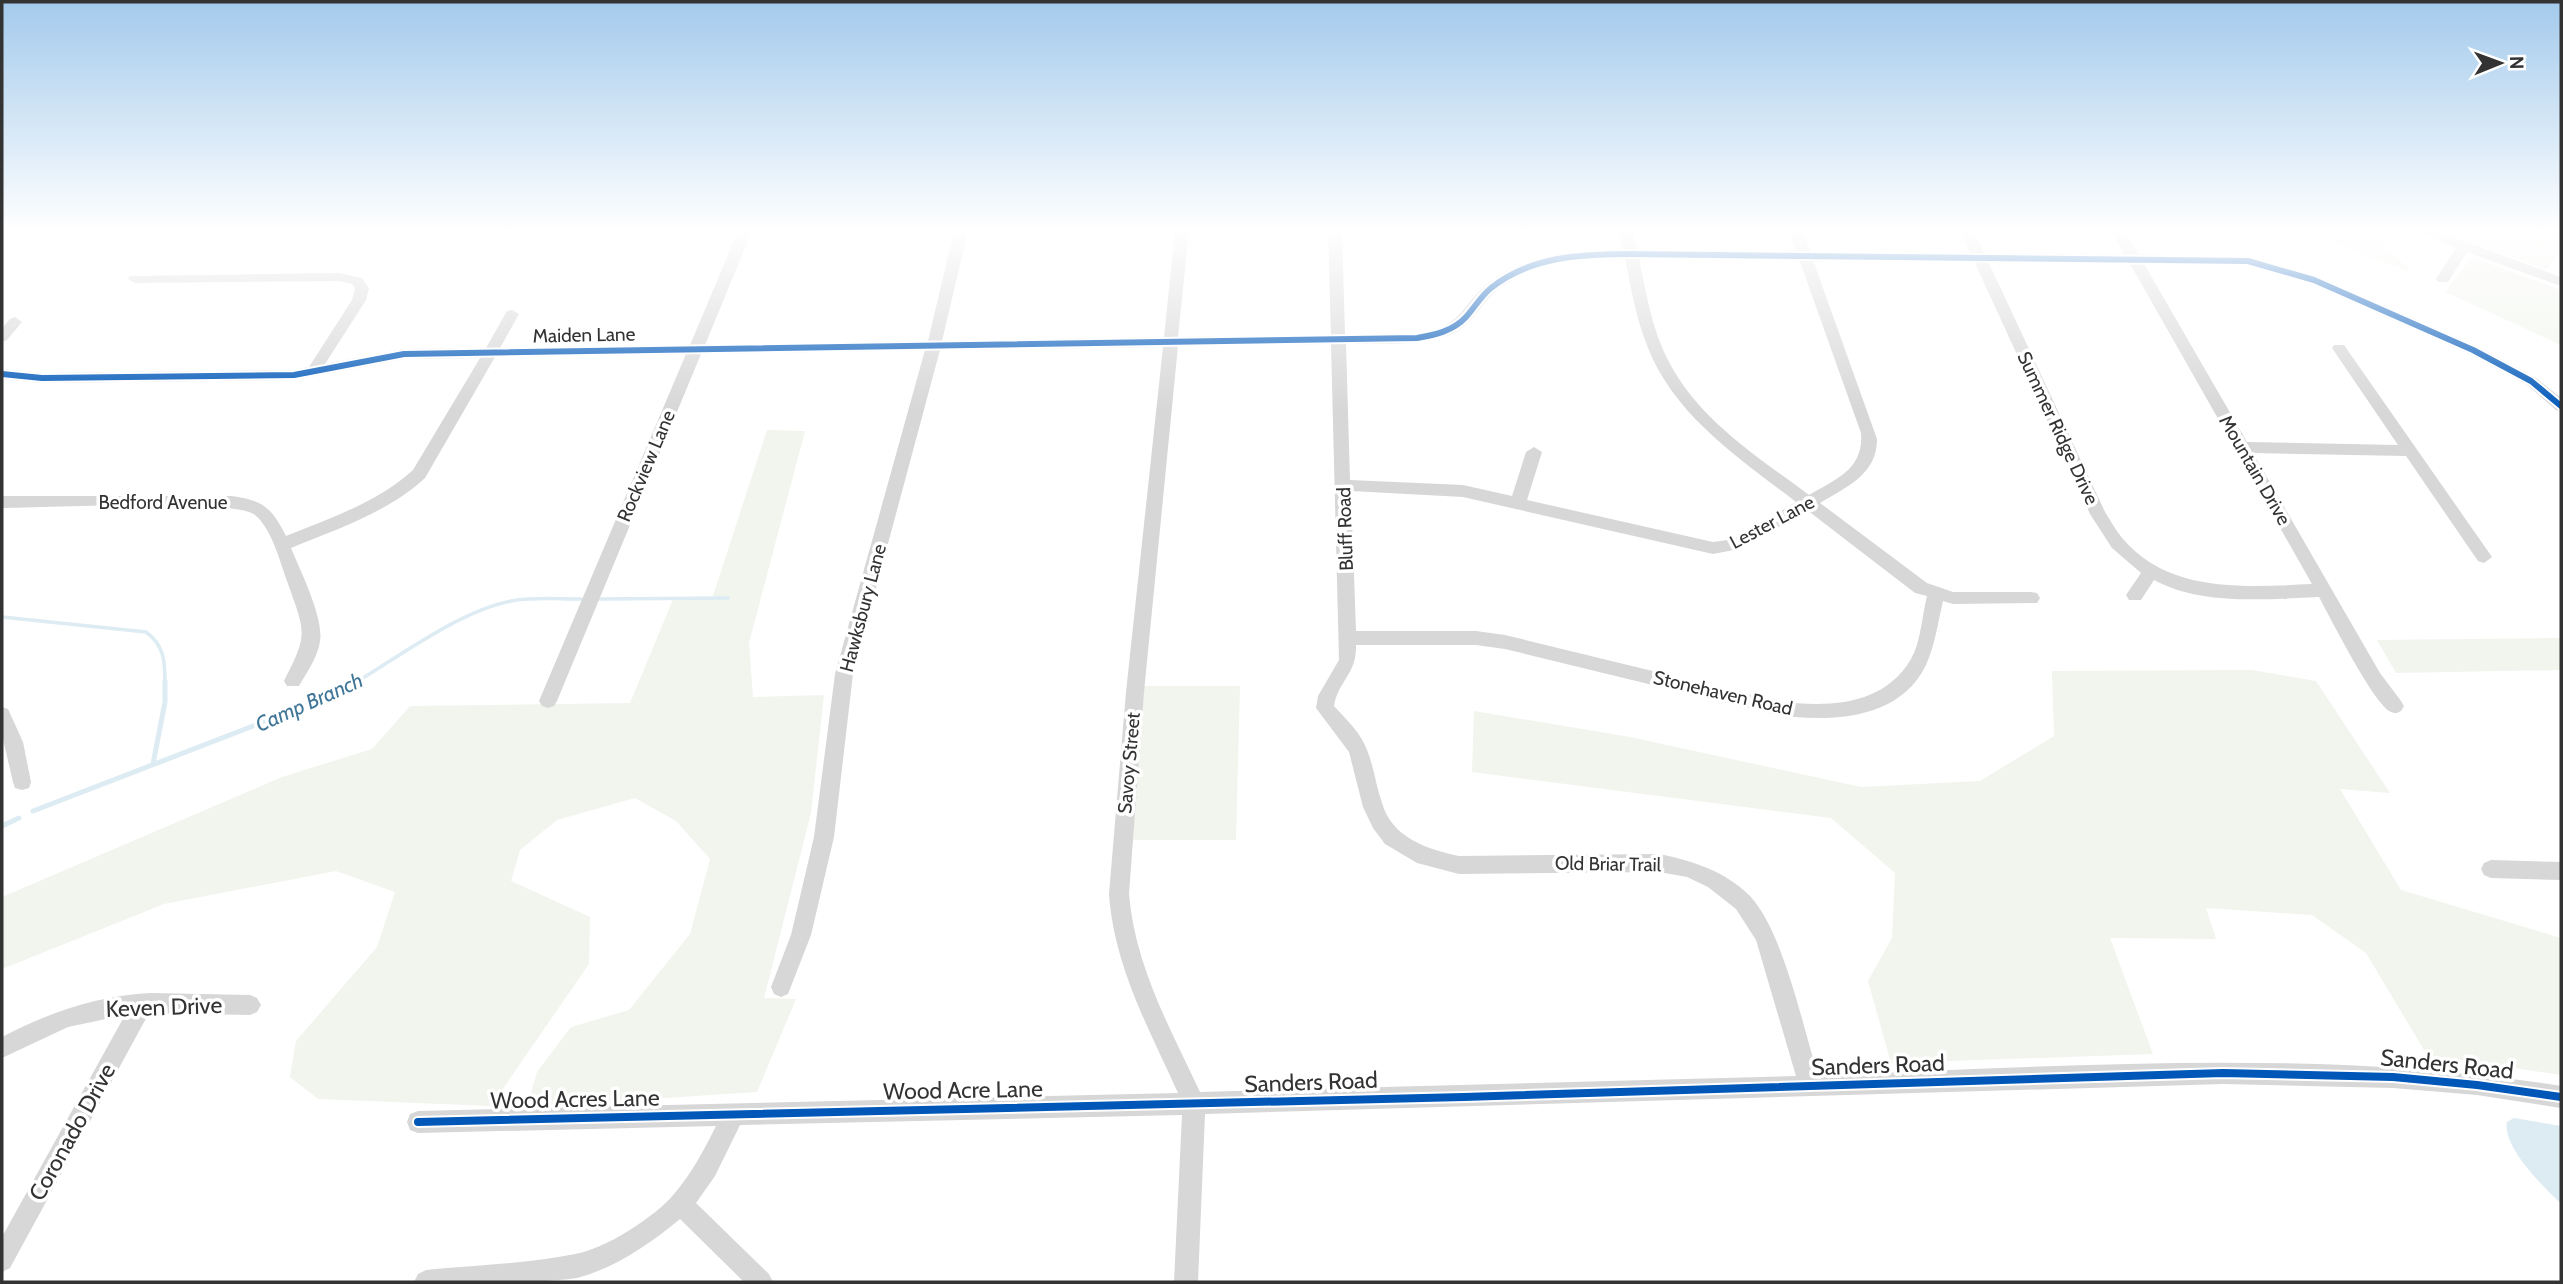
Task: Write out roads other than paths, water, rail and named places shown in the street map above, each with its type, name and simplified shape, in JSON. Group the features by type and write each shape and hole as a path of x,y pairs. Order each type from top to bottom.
{"street":[{"path":"313,372 359,300 361,291"},
{"name":"Rockview Lane","path":"548,701 719,291"},
{"name":"Hawksbury Lane","path":"781,987 801,935 824,837 844,674 947,291"},
{"name":"Savoy Street","path":"1176,291 1119,894 1121,920 1136,977 1194,1104 1186,1282"},
{"name":"Bluff Road","path":"1338,291 1348,661 1327,696 1325,708 1349,734 1358,750 1373,807"},
{"name":"Maiden Lane","path":"2,374 42,378 276,375 313,372 404,354 1417,338 1458,324 1487,291"},
{"path":"1640,291 1654,348 1668,373 1706,423 1909,580 1936,594 1953,598 2031,598"},
{"name":"Lester Lane","path":"1344,485 1462,491 1713,548 1738,544 1856,474 1871,449 1869,433 1818,291"},
{"name":"Summer Ridge Drive","path":"1995,291 2108,532 2119,547 2151,571 2186,586 2214,593 2323,590"},
{"name":"Mountain Drive","path":"2151,291 2374,678 2395,706"},
{"name":"Maiden Lane","path":"2337,291 2494,359 2532,381 2561,406"},
{"path":"283,544 367,510 406,486 419,474 435,452 512,314"},
{"path":"2,337 15,322"},
{"path":"2339,348 2484,557"},
{"path":"2241,447 2410,451"},
{"path":"1518,504 1534,452"},
{"name":"Bedford Avenue","path":"2,502 211,500 245,504 262,510 272,522 283,544 312,635 308,652 293,681"},
{"path":"2135,595 2151,571"},
{"name":"Stonehaven Road","path":"1348,638 1476,638 1505,642 1776,708 1834,712 1872,703 1896,689 1922,654 1936,594"},
{"path":"2,714 13,742 22,782"},
{"name":"Old Briar Trail","path":"1373,807 1392,838 1424,857 1460,864 1658,863 1690,869 1715,881 1743,904 1765,936 1810,1086"},
{"path":"2491,869 2561,871"},
{"name":"Keven Drive","path":"2,1048 64,1019 94,1010 142,1005 250,1004"},
{"name":"Coronado Drive","path":"2,1260 142,1005"},
{"name":"Sanders Road","path":"1194,1104 2223,1073 2334,1072 2428,1079 2561,1097"},
{"name":"Wood Acre Lane","path":"733,1115 1194,1104"},
{"path":"426,1282 471,1280 577,1266 618,1249 649,1230 681,1204 707,1168 733,1115"},
{"name":"Wood Acres Lane","path":"418,1122 733,1115"},
{"path":"681,1204 761,1282"}],"waterway":[{"name":"Camp Branch","path":"355,683 433,634 497,604 541,598 581,599"},
{"name":"Camp Branch","path":"599,599 728,598"},
{"path":"2,617 146,632 152,637 160,648 165,668 165,702 153,764"},
{"name":"Camp Branch","path":"33,811 336,694 358,681"},
{"name":"Camp Branch","path":"2,826 19,818"}]}
